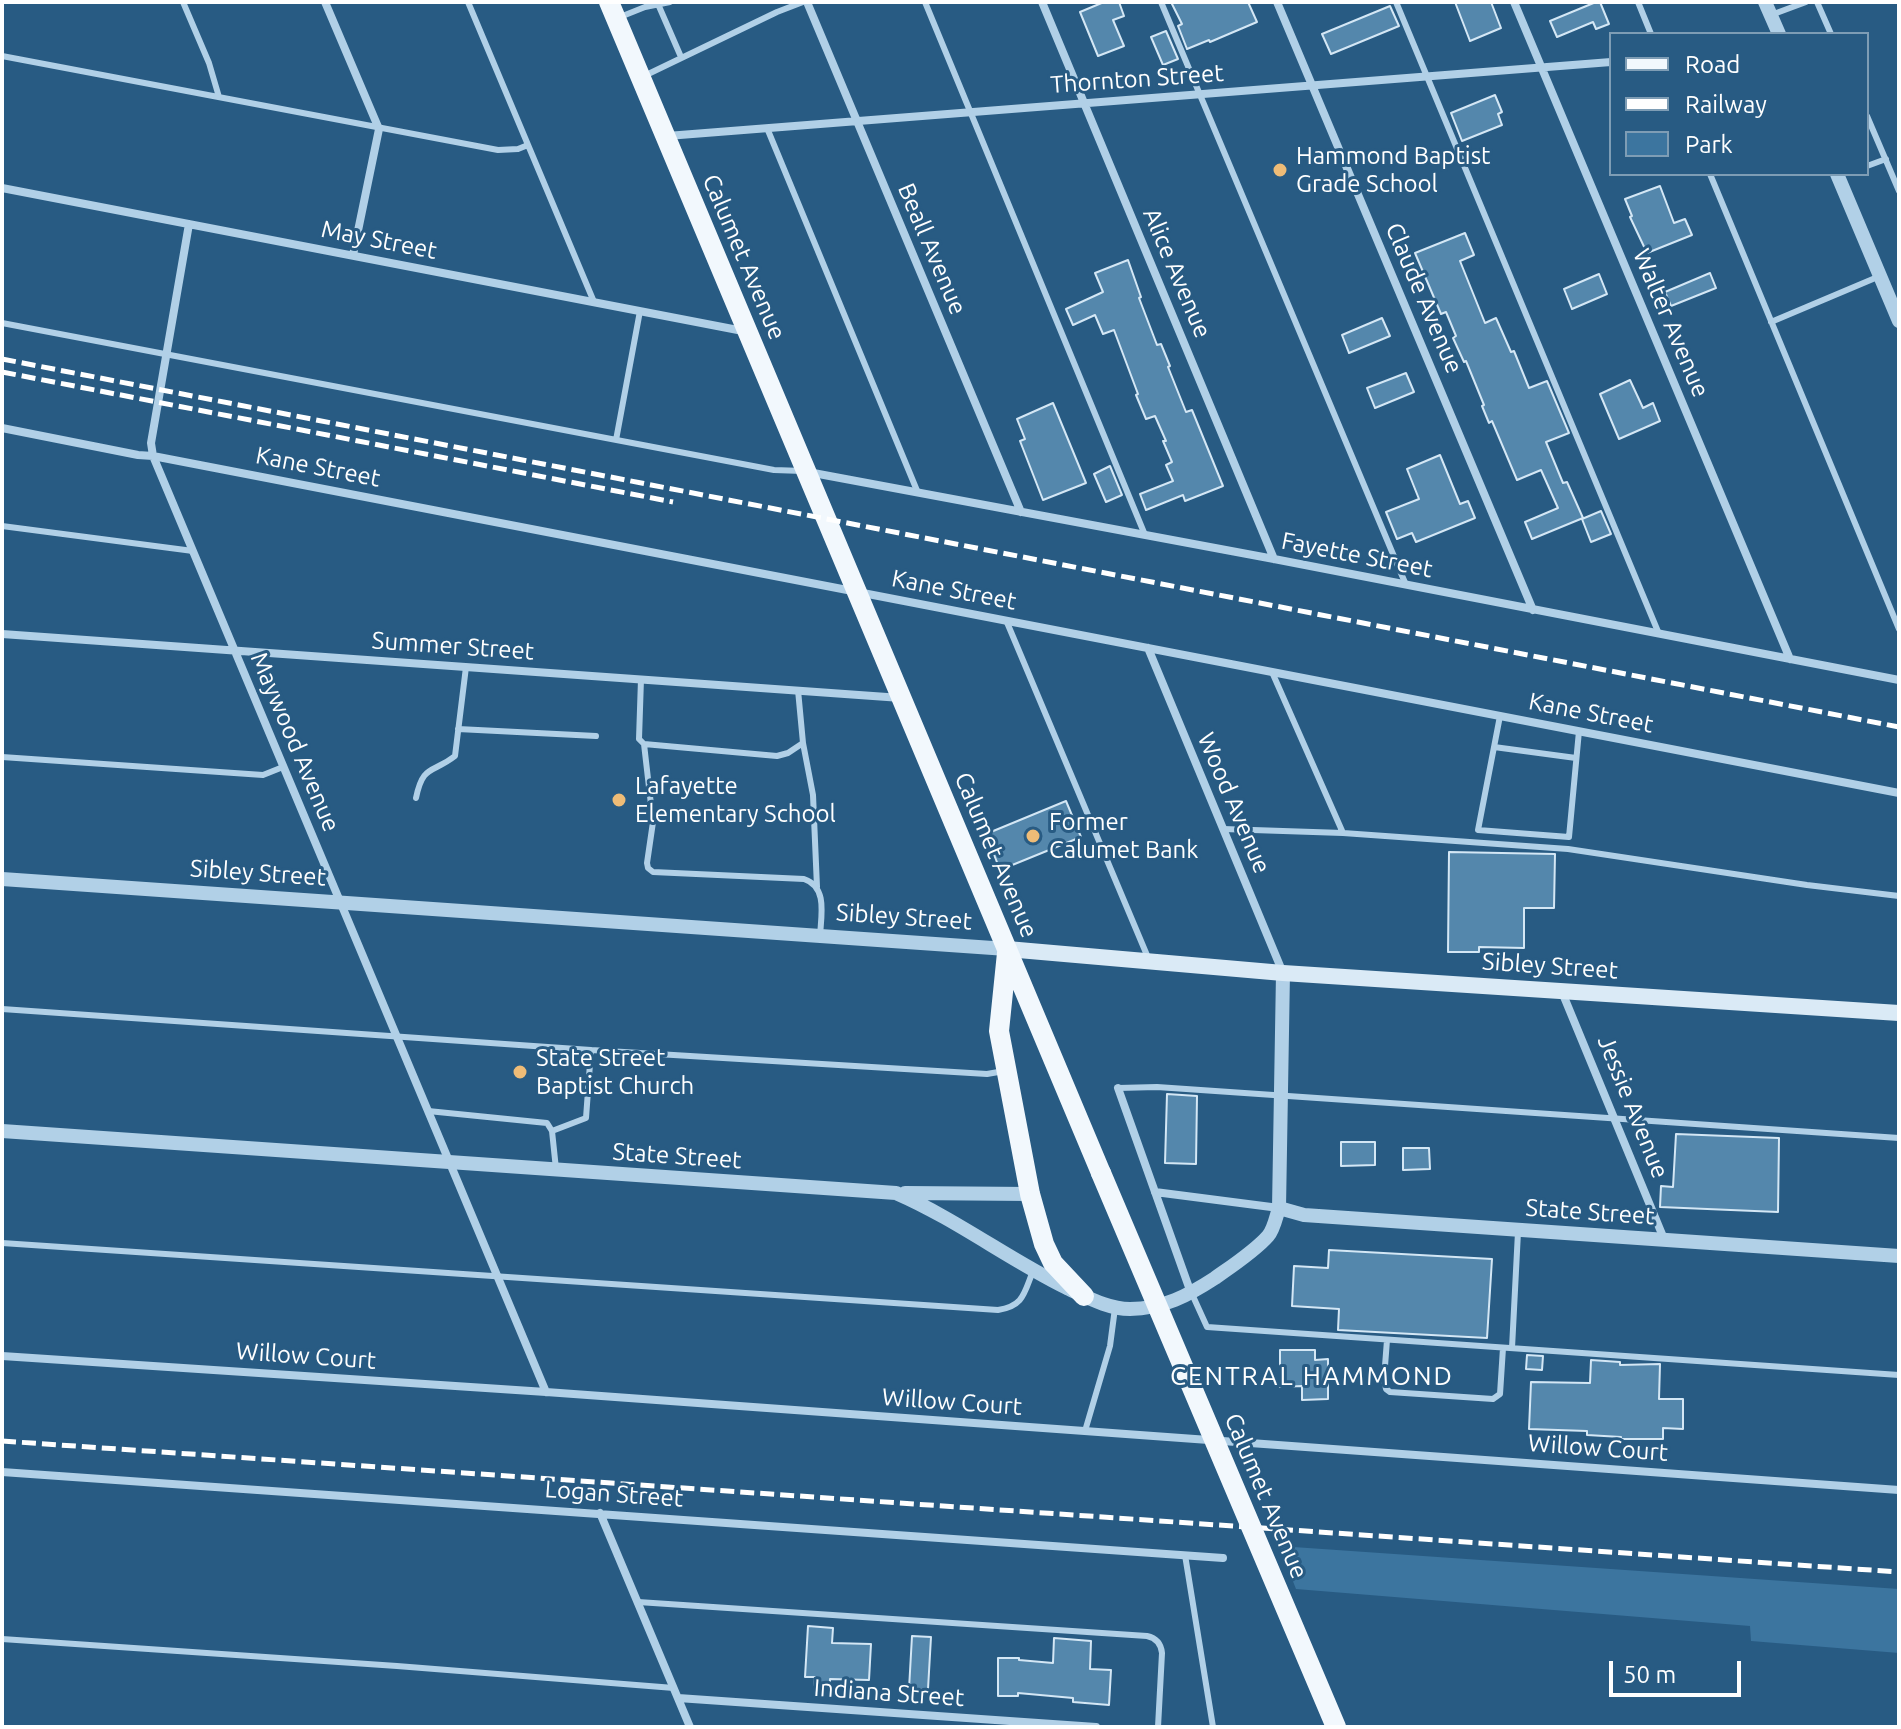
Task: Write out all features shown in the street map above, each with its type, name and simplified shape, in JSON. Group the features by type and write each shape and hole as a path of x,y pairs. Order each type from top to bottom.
{"main road":[{"name":"Calumet Avenue","path":"612,10 1336,1727"},
{"name":"Sibley Street","path":"1007,949 1283,973 1899,1013"},
{"path":"1007,949 999,1031 1030,1194 1044,1244 1053,1263 1084,1296"}],"street":[{"path":"325,2 379,129 353,255"},
{"name":"Beall Avenue","path":"805,2 1021,512"},
{"name":"Alice Avenue","path":"1042,2 1274,559"},
{"name":"Claude Avenue","path":"1277,2 1533,610"},
{"name":"Walter Avenue","path":"1514,2 1790,659"},
{"path":"1768,8 1778,32"},
{"name":"Thornton Street","path":"665,136 1609,62"},
{"path":"1841,176 1899,321"},
{"name":"May Street","path":"2,188 748,332"},
{"name":"Maywood Avenue","path":"189,224 151,443 153,456 546,1392"},
{"name":"Kane Street","path":"2,428 1899,793"},
{"name":"Fayette Street","path":"806,472 1899,680"},
{"name":"Summer Street","path":"2,634 902,698"},
{"name":"Wood Avenue","path":"1148,648 1283,973"},
{"name":"Sibley Street","path":"2,879 1007,949"},
{"path":"1279,1208 1283,973"},
{"name":"Jessie Avenue","path":"1562,991 1664,1239"},
{"path":"1118,1088 1192,1294"},
{"name":"State Street","path":"2,1131 896,1193 927,1206 1033,1271 1115,1308 1142,1309 1192,1294 1270,1235 1279,1208"},
{"name":"State Street","path":"1155,1192 1279,1208 1304,1215 1899,1256"},
{"path":"896,1193 1030,1194"},
{"name":"Willow Court","path":"2,1356 546,1392 1899,1490"},
{"name":"Logan Street","path":"2,1472 1223,1558"},
{"path":"600,1513 690,1727"},
{"name":"Indiana Street","path":"678,1698 1096,1727"}],"lane":[{"path":"183,2 209,63 219,97"},
{"path":"468,2 594,302"},
{"path":"612,10 670,2"},
{"path":"772,2 777,12"},
{"path":"640,78 777,12 805,2"},
{"path":"925,2 1145,535"},
{"path":"1161,2 1406,585"},
{"path":"1396,2 1659,634"},
{"path":"1638,2 1650,32"},
{"path":"1768,8 1806,2"},
{"path":"1817,2 1830,32"},
{"path":"658,4 681,57"},
{"path":"2,56 498,150 528,145"},
{"path":"1869,121 1899,191"},
{"path":"767,128 918,493"},
{"path":"1869,165 1886,159"},
{"path":"1711,176 1899,629"},
{"path":"1771,322 1880,276"},
{"path":"616,440 640,311"},
{"path":"2,323 774,470 806,472"},
{"path":"2,526 193,551"},
{"path":"1006,620 1149,961"},
{"path":"416,798 419,781 428,770 455,756 466,667"},
{"path":"1272,672 1343,833"},
{"path":"641,679 639,739 644,744 653,822 648,868 653,872 804,879 817,887"},
{"path":"798,690 803,743 813,795 817,887 822,900 820,936"},
{"path":"1475,842 1500,716"},
{"path":"458,729 596,736"},
{"path":"1568,849 1579,731"},
{"path":"644,744 777,756 803,743"},
{"path":"1494,747 1576,758"},
{"path":"2,757 263,775 283,767"},
{"path":"1223,829 1343,833 1568,849 1899,896"},
{"path":"1478,830 1569,837"},
{"path":"2,1009 591,1050 987,1074 1007,1070"},
{"path":"552,1131 586,1118 591,1050"},
{"path":"1118,1088 1157,1087 1899,1138"},
{"path":"428,1111 547,1123 552,1131 556,1169"},
{"path":"1512,1348 1518,1230"},
{"path":"2,1243 998,1310 1019,1302 1033,1271"},
{"path":"1192,1294 1207,1327 1899,1375"},
{"path":"1085,1431 1110,1346 1115,1308"},
{"path":"1387,1340 1384,1379 1390,1392 1497,1398 1500,1394 1503,1348"},
{"path":"1185,1555 1213,1727"},
{"path":"638,1602 1150,1637 1157,1640 1162,1653 1158,1727"},
{"path":"2,1639 674,1688"}],"green space":[{"path":"1279,1546 1899,1589 1899,1653 1751,1641 1750,1626 1296,1589"}],"building":[{"path":"1104,2 1119,2 1124,16 1113,20 1124,46 1098,56 1080,12"},
{"path":"1171,2 1248,2 1257,22 1187,49 1178,26 1182,24"},
{"path":"1455,2 1491,2 1501,28 1470,41"},
{"path":"1600,2 1609,24 1596,29 1593,22 1557,37 1550,21"},
{"path":"1390,6 1399,26 1331,54 1322,34"},
{"path":"1166,31 1178,59 1163,65 1151,37"},
{"path":"1495,95 1502,112 1498,114 1502,125 1462,141 1451,113"},
{"path":"1660,186 1674,223 1685,219 1692,235 1647,253 1625,199"},
{"path":"1465,233 1474,255 1460,261 1485,323 1496,318 1529,388 1547,381 1569,433 1546,442 1563,483 1567,482 1583,518 1532,539 1525,522 1558,508 1541,470 1517,480 1492,421 1489,423 1466,361 1453,338 1456,336 1446,312 1441,314 1415,253"},
{"path":"1128,260 1157,345 1161,344 1186,412 1192,410 1223,486 1185,501 1183,495 1146,510 1140,494 1173,481 1166,465 1172,462 1163,441 1166,441 1155,416 1146,419 1114,330 1103,334 1095,315 1073,325 1066,309 1103,292 1095,273"},
{"path":"1710,273 1716,288 1671,306 1665,292"},
{"path":"1599,274 1607,294 1572,309 1564,289"},
{"path":"1382,318 1390,336 1349,353 1342,335"},
{"path":"1406,373 1414,392 1375,408 1367,388"},
{"path":"1630,380 1643,408 1653,403 1660,421 1619,439 1600,394"},
{"path":"1053,403 1086,483 1043,500 1020,441 1025,439 1017,419"},
{"path":"1440,455 1460,504 1468,501 1475,518 1416,542 1412,533 1397,539 1386,512 1419,499 1407,469"},
{"path":"1110,466 1122,495 1106,502 1094,474"},
{"path":"1601,511 1611,534 1591,542 1582,519"},
{"name":"Former Calumet Bank","path":"1066,801 1081,837 1000,870 986,834"},
{"path":"1449,852 1555,854 1554,908 1524,908 1524,948 1479,947 1479,952 1448,952"},
{"path":"1167,1094 1197,1096 1196,1164 1165,1163"},
{"path":"1676,1134 1779,1138 1778,1212 1660,1207 1661,1186 1673,1187"},
{"path":"1341,1142 1375,1142 1375,1165 1341,1166"},
{"path":"1403,1148 1429,1148 1430,1169 1403,1170"},
{"path":"1329,1250 1492,1259 1487,1338 1338,1330 1339,1309 1292,1306 1294,1266 1328,1268"},
{"path":"1280,1350 1315,1350 1315,1360 1328,1359 1328,1399 1302,1400 1302,1386 1280,1387"},
{"path":"1527,1355 1543,1356 1542,1370 1526,1369"},
{"path":"1591,1360 1620,1362 1620,1365 1660,1364 1659,1399 1683,1399 1683,1429 1663,1428 1663,1439 1621,1439 1587,1435 1587,1431 1529,1429 1531,1382 1590,1383"},
{"path":"808,1626 833,1628 832,1643 871,1644 869,1680 830,1679 830,1687 814,1686 815,1677 805,1677"},
{"path":"912,1636 931,1637 928,1689 909,1689"},
{"path":"1054,1638 1091,1641 1090,1669 1111,1670 1109,1705 1018,1693 1018,1696 998,1696 998,1658 1053,1663"}],"railway":[{"path":"2,359 1899,727"},
{"path":"2,372 673,502"},
{"path":"2,1441 1899,1572"}],"place":[{"name":"Hammond Baptist Grade School","path":"1280,170"},
{"name":"Lafayette Elementary School","path":"619,800"},
{"name":"Former Calumet Bank","path":"1033,836"},
{"name":"State Street Baptist Church","path":"520,1072"}],"district":[{"name":"CENTRAL HAMMOND","path":"1312,1376"}]}
